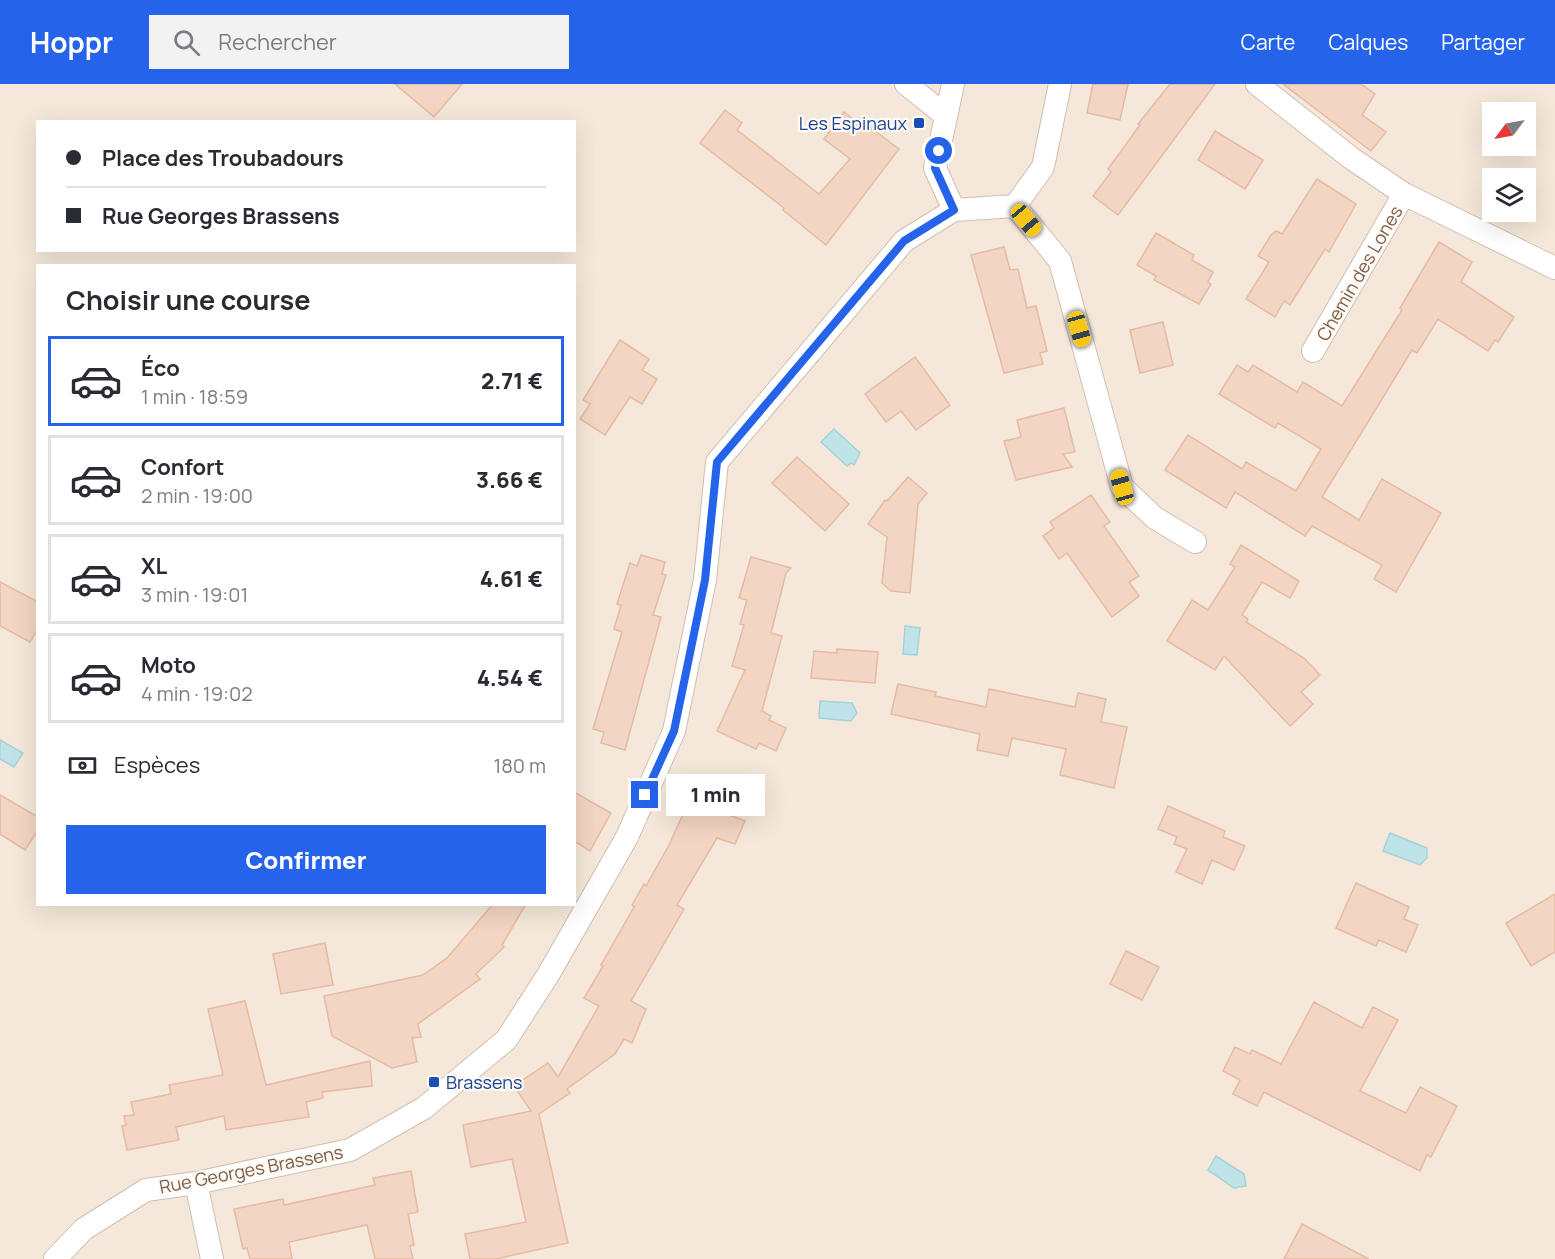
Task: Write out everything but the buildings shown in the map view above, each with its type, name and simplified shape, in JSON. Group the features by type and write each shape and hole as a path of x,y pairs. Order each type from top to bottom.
{"street":[{"path":"906,84 946,116"},
{"path":"953,84 935,168 954,210 1015,206"},
{"path":"1015,206 1043,167 1060,84"},
{"name":"Chemin des Lones","path":"1257,84 1351,158 1404,194 1555,268"},
{"name":"Chemin des Lones","path":"1313,351 1404,194"},
{"path":"1015,206 1060,261 1122,487 1155,518 1194,542"},
{"name":"Rue Georges Brassens","path":"55,1259 84,1229 146,1190 196,1183 350,1150 424,1108 506,1040 548,975 627,837 674,731 705,580 717,462 904,241 954,210"},
{"path":"196,1183 212,1259"}],"shaded area":[{"path":"0,84 1555,84 1555,1259 0,1259"}],"water":[{"path":"834,429 860,453 854,465 851,463 847,466 821,442"},
{"path":"905,626 920,628 917,655 903,654"},
{"path":"820,701 852,703 857,713 851,721 819,718"},
{"path":"0,740 23,753 14,767 0,759"},
{"path":"1390,833 1427,848 1427,858 1420,865 1383,851"},
{"path":"1216,1156 1244,1174 1246,1186 1234,1188 1208,1170"}],"place":[{"name":"Les Espinaux","path":"919,123"},
{"name":"Brassens","path":"434,1082"}],"route":[{"path":"645,795 674,731 705,580 717,462 904,241 954,210 935,168 939,151"}]}
